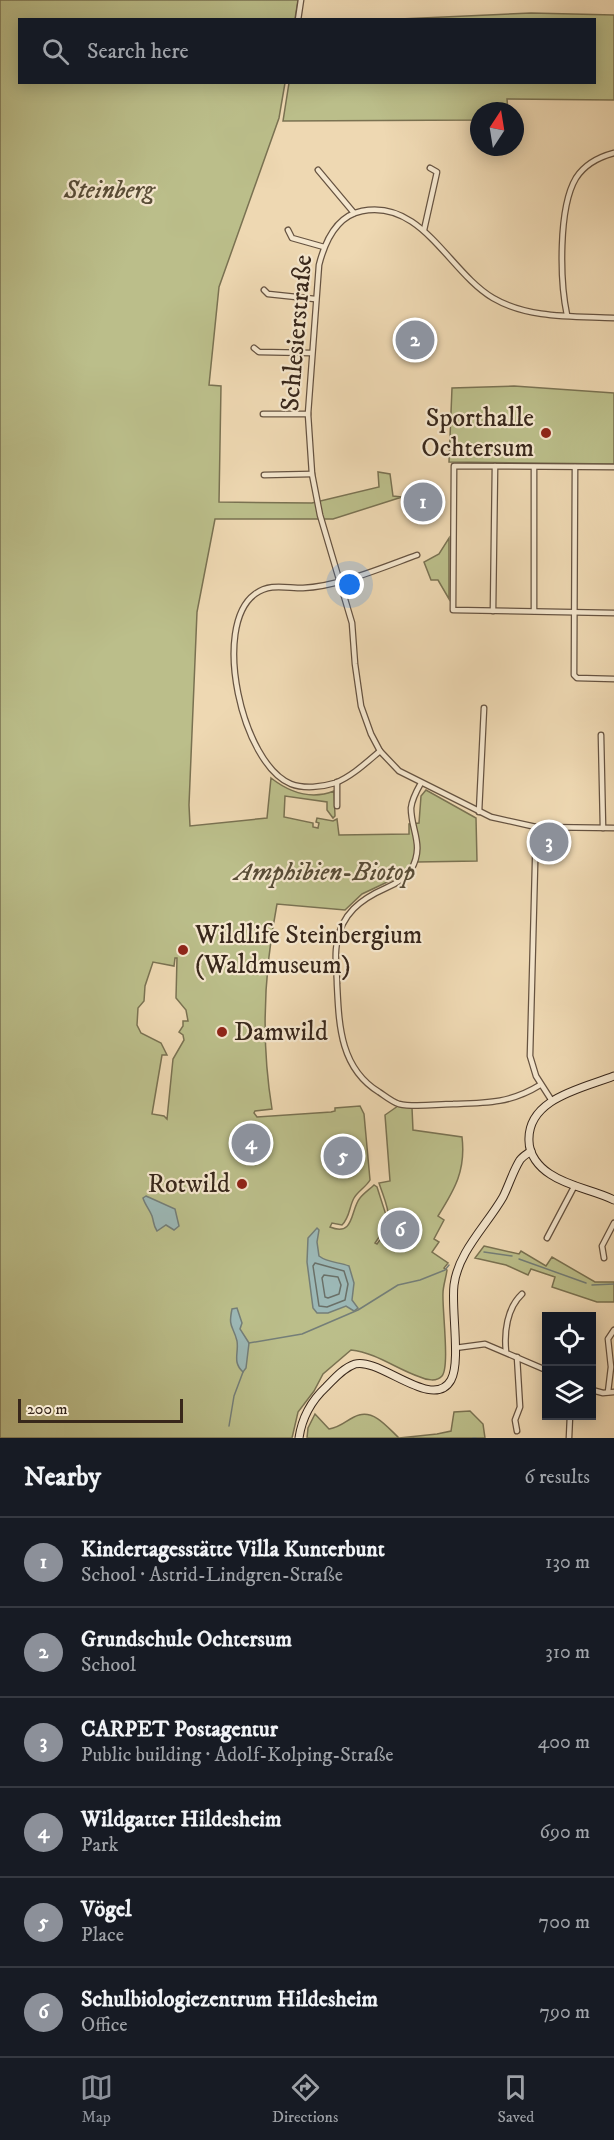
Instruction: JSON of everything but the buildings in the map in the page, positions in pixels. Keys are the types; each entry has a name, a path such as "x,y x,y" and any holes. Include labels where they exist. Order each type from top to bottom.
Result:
{"street":[{"path":"298,18 302,0"},
{"path":"567,315 562,246 571,188 582,170 598,158 614,153"},
{"path":"424,231 436,172 430,168"},
{"path":"318,170 354,213 376,209 400,214 424,231 474,284 494,298 529,312 614,318"},
{"name":"Schlesierstraße","path":"354,213 334,229 324,248 318,272 308,414 312,474 320,515 352,623 355,663 362,706 380,752"},
{"path":"288,230 292,238 324,248"},
{"path":"264,290 268,294 315,299"},
{"path":"254,348 259,352 312,353"},
{"path":"263,414 308,414"},
{"path":"614,467 454,466 453,610 614,613"},
{"path":"493,611 495,466"},
{"path":"534,467 534,611"},
{"path":"575,467 574,675 577,678 614,679"},
{"path":"264,475 312,474"},
{"path":"417,555 340,581 303,588 269,586 255,594 243,605 237,621 235,672 239,701 250,736 260,755 274,773 291,784 309,787 337,782 380,752 399,771 479,812 510,823 536,827 614,828"},
{"path":"479,812 484,708"},
{"path":"601,735 603,828"},
{"path":"337,782 337,806"},
{"path":"421,783 411,806 418,842 416,859 410,872 399,882 368,896 353,908 345,919 337,942 340,1024 345,1053 355,1071 370,1087 398,1104 468,1104 511,1100 540,1085"},
{"path":"536,827 530,1056 540,1085 552,1101"},
{"path":"614,1076 552,1101 542,1108 531,1125 529,1138 531,1151 544,1170 614,1200"},
{"path":"299,1438 304,1416 310,1405 322,1390 353,1365 376,1366 414,1385 437,1390 445,1386 452,1378 455,1363 453,1291 459,1267 503,1196 520,1160 531,1151"},
{"path":"547,1238 575,1185"},
{"path":"604,1258 602,1246 614,1223"},
{"path":"506,1353 504,1333 514,1301 522,1294"},
{"path":"596,1390 611,1392 608,1339 614,1330"},
{"path":"454,1348 480,1344 542,1368"},
{"path":"517,1358 520,1407 515,1420 517,1431"},
{"path":"569,1438 570,1420"}],"green space":[{"name":"Steinberg","path":"0,0 298,0 295,18 18,18 18,84 285,84 279,118 219,287 209,385 221,386 219,502 312,503 379,487 378,472 390,474 393,496 402,497 333,519 215,519 197,612 190,826 267,818 271,778 293,791 309,795 334,791 335,816 333,818 327,810 327,802 285,796 284,817 313,823 313,827 318,828 317,818 333,821 337,819 339,835 409,834 409,824 419,823 421,796 426,790 476,818 477,861 417,862 400,876 362,894 345,910 277,904 269,955 265,1006 266,1058 272,1109 254,1113 257,1117 331,1112 335,1111 335,1108 360,1106 364,1114 370,1180 354,1198 347,1219 342,1225 332,1223 330,1227 338,1229 348,1225 360,1198 374,1185 377,1187 386,1215 384,1230 375,1243 377,1244 383,1236 387,1228 388,1215 379,1183 390,1181 385,1115 398,1106 412,1108 413,1130 462,1137 463,1149 458,1179 438,1216 444,1220 434,1239 439,1242 432,1252 448,1263 444,1268 447,1270 443,1288 446,1350 442,1376 437,1379 425,1379 369,1354 351,1350 323,1374 314,1391 298,1412 292,1438 0,1438","holes":["175,958 177,958 176,998 186,1010 188,1021 183,1021 179,1032 183,1035 184,1040 173,1059 167,1119 164,1116 152,1114 162,1055 167,1055 161,1043 141,1033 137,1025 138,1008 144,1001 145,986 153,962 174,966"]},
{"path":"531,13 614,15 614,100 507,99 507,102 470,102 470,120 283,121 289,84 596,84 596,18 422,18"},
{"path":"514,386 614,393 614,464 449,462 452,388"},
{"path":"449,538 449,599 438,580 431,580 424,562 439,554"},
{"path":"484,1246 519,1254 521,1251 546,1266 552,1257 595,1282 614,1282 614,1302 597,1302 552,1287 555,1277 531,1269 528,1275 506,1265 475,1258"},
{"path":"470,1411 483,1424 485,1438 399,1438 451,1431 454,1412"},
{"path":"315,1414 329,1429 365,1414 381,1421 399,1438 307,1438 308,1428"}],"water":[{"path":"146,1196 175,1209 179,1226 174,1230 166,1225 157,1231 143,1198"},
{"path":"317,1228 319,1230 317,1242 319,1256 349,1266 354,1283 352,1300 358,1308 354,1311 346,1306 328,1313 317,1313 313,1308 307,1262 308,1238"},
{"path":"237,1308 242,1323 240,1329 249,1343 246,1368 243,1372 238,1365 237,1341 231,1323 232,1309"}],"waterway":[{"path":"484,1252 512,1256"},
{"path":"519,1259 586,1283"},
{"path":"249,1343 302,1334 358,1310 398,1285 420,1280 445,1270 449,1265"},
{"path":"592,1285 614,1284"},
{"path":"229,1426 234,1396 243,1372"}],"place":[{"name":"Grundschule Ochtersum","path":"415,340"},
{"name":"Sporthalle Ochtersum","path":"546,433"},
{"name":"Kindertagesstätte Villa Kunterbunt","path":"423,502"},
{"name":"CARPET Postagentur","path":"549,842"},
{"name":"Wildlife Steinbergium (Waldmuseum)","path":"183,950"},
{"name":"Damwild","path":"222,1032"},
{"name":"Wildgatter Hildesheim","path":"251,1143"},
{"name":"Vögel","path":"343,1156"},
{"name":"Rotwild","path":"242,1184"},
{"name":"Schulbiologiezentrum Hildesheim","path":"400,1230"}],"park label":[{"name":"Amphibien-Biotop","path":"325,872"}]}
